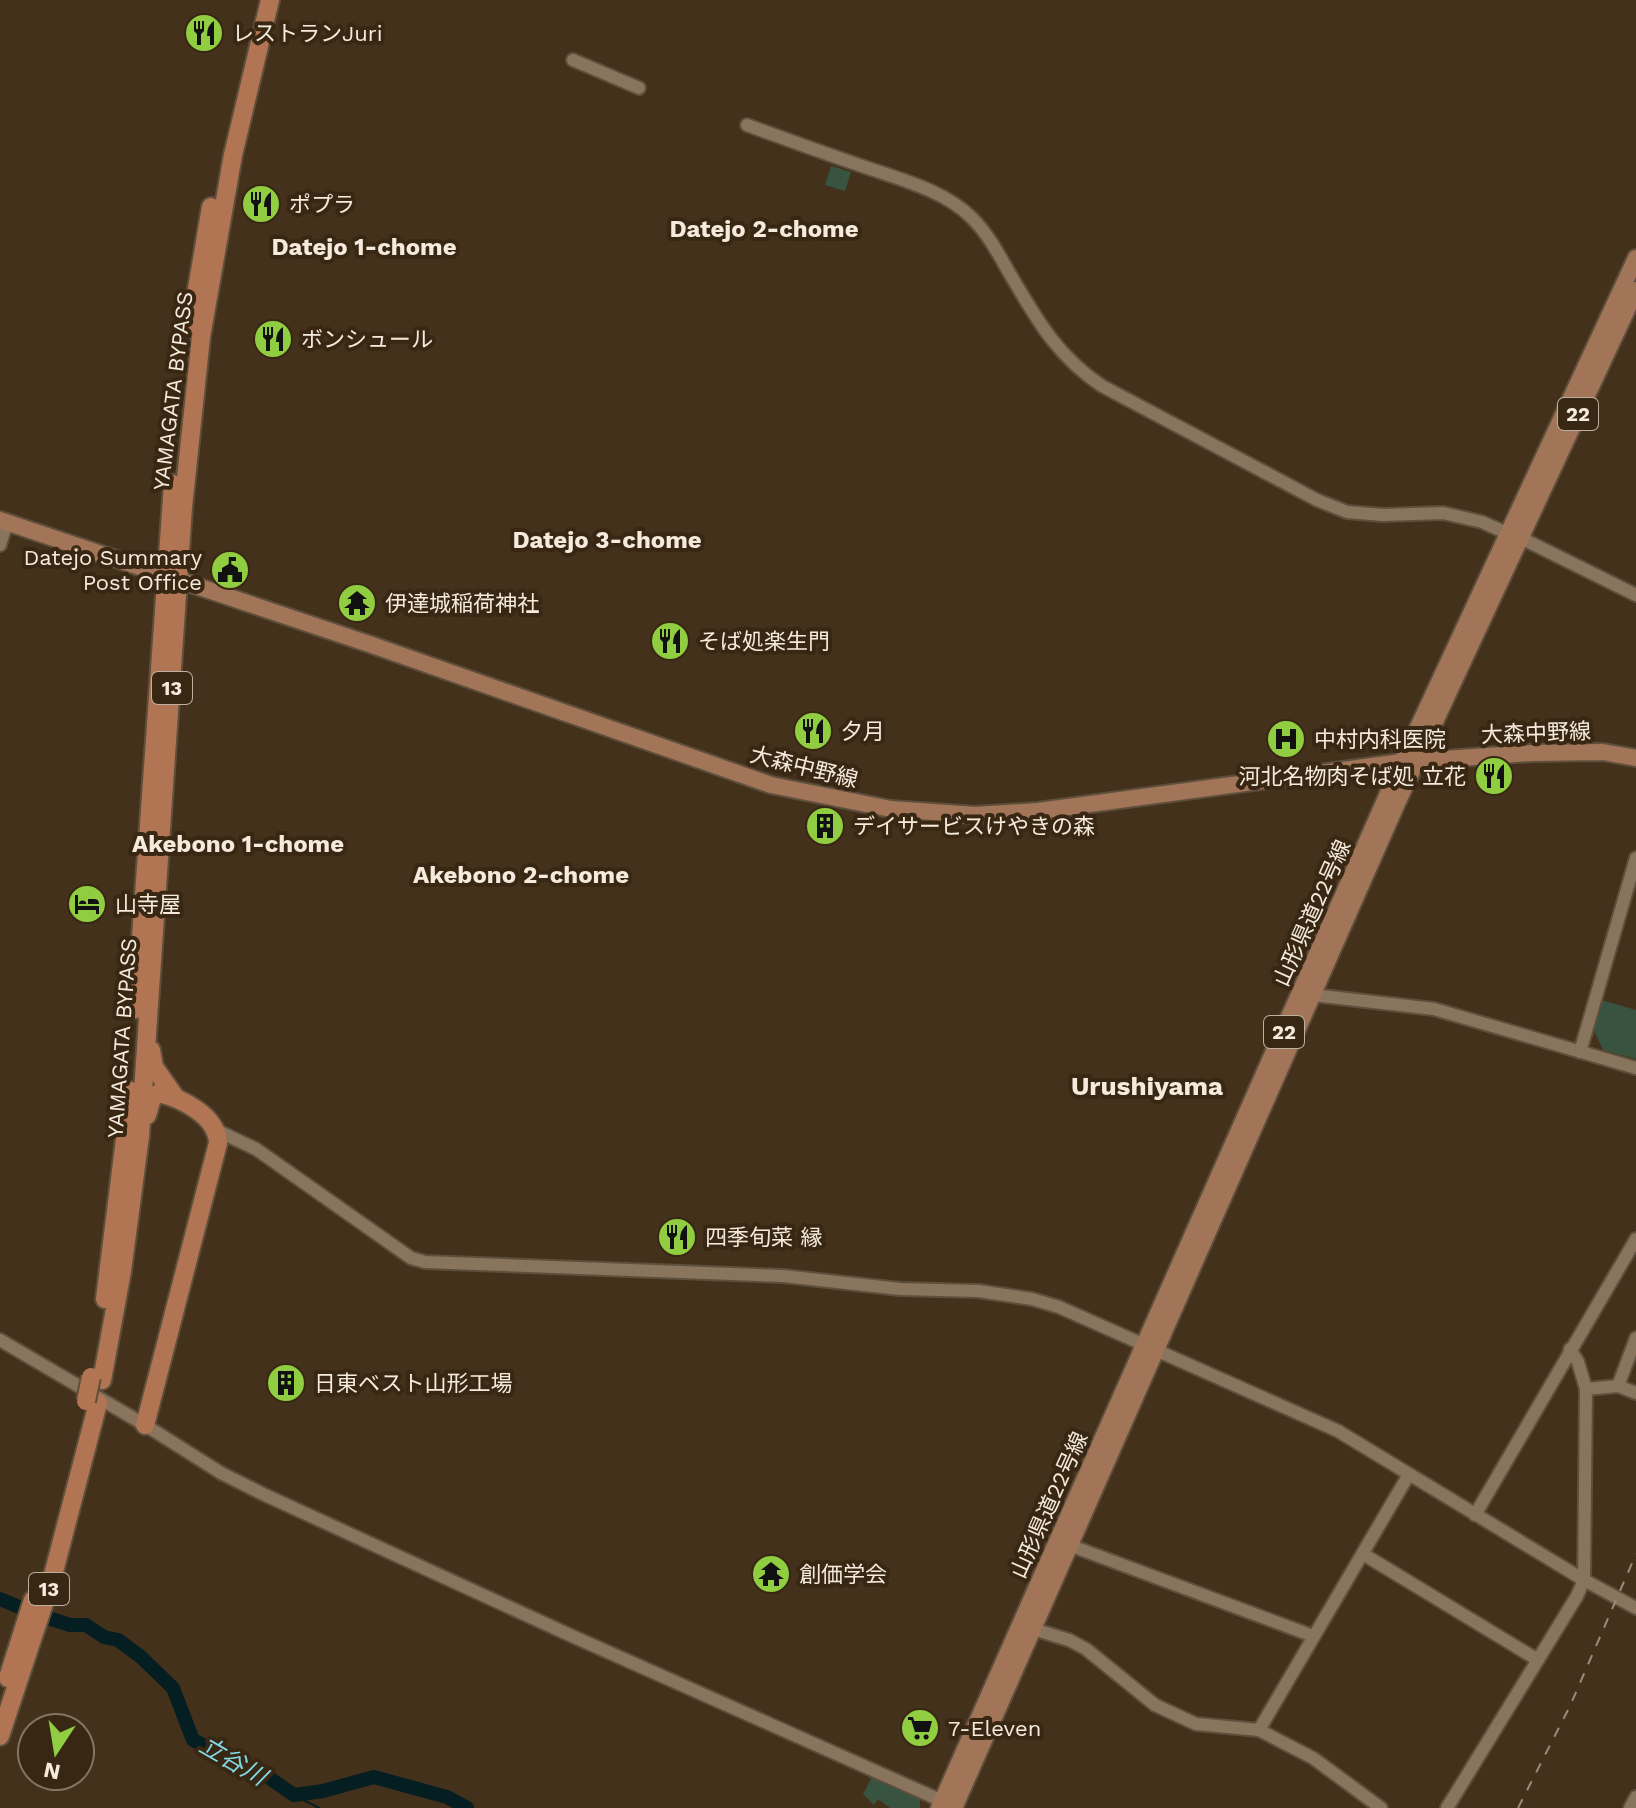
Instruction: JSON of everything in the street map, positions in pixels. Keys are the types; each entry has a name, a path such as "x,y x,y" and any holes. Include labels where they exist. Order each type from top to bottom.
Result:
{"highway":[{"name":"YAMAGATA BYPASS","path":"96,1378 122,1271 140,1136 172,578 190,331 222,148 258,0"},
{"name":"YAMAGATA BYPASS","path":"2,1730 36,1633 96,1378 132,1083 140,923 154,752 201,337 230,169 270,0"},
{"path":"154,927 156,960 152,1055 154,1067 175,1097"},
{"path":"133,1187 143,1156 147,1111 152,1098 159,1093 175,1097 193,1108 218,1131 215,1161 145,1425"},
{"name":"YAMAGATA BYPASS","path":"0,1700 81,1450"}],"main road":[{"name":"山形県道22号線","path":"1515,536 1636,258"},
{"name":"山形県道22号線","path":"950,1806 1409,762 1515,536 1636,290"},
{"name":"大森中野線","path":"4,521 771,785 891,809 975,815 1038,811 1409,762 1531,753 1603,752 1636,758"},
{"name":"山形県道22号線","path":"950,1806 1033,1629 1150,1346 1313,995 1409,762"}],"street":[{"path":"573,60 639,88"},
{"path":"747,125 920,187 957,206 987,236 1048,336 1070,363 1102,386 1317,500 1347,512 1383,515 1443,513 1482,522 1636,595"},
{"path":"0,545 4,521"},
{"path":"1580,1052 1636,858"},
{"path":"1313,995 1434,1009 1636,1068"},
{"path":"218,1131 256,1149 411,1258 425,1262 728,1272 900,1289 978,1291 1032,1299 1070,1311 1338,1431 1408,1476 1636,1608"},
{"path":"1475,1515 1636,1239"},
{"path":"1618,1386 1636,1338"},
{"path":"0,1340 221,1473 265,1495 950,1806"},
{"path":"1447,1808 1584,1580 1586,1389 1578,1362 1570,1349"},
{"path":"1586,1389 1618,1386 1636,1393"},
{"path":"1259,1730 1408,1476"},
{"path":"1069,1545 1313,1636"},
{"path":"1363,1554 1538,1660"},
{"path":"1033,1629 1069,1640 1086,1649 1155,1705 1196,1724 1259,1730 1313,1758 1381,1808"},
{"path":"1630,1808 1636,1797"}],"green space":[{"path":"831,166 851,172 845,191 825,185"},
{"path":"1601,1000 1636,1010 1636,1059 1603,1050 1592,1026"},
{"path":"859,1766 920,1791 920,1808 890,1808 878,1799 874,1805 863,1794 871,1779"}],"waterway":[{"name":"立谷川","path":"0,1599 70,1625 86,1625 104,1637 118,1640 173,1688 193,1740 265,1775 294,1795 323,1791 374,1777 447,1797 467,1808"},
{"path":"294,1795 319,1808"}],"railway":[{"path":"1518,1808 1570,1706 1636,1554"}],"place":[{"name":"レストランJuri","path":"204,33"},
{"name":"ポプラ","path":"261,204"},
{"name":"ボンシュール","path":"273,339"},
{"name":"Datejo Summary Post Office","path":"230,570"},
{"name":"伊達城稲荷神社","path":"357,603"},
{"name":"そば処楽生門","path":"670,641"},
{"name":"夕月","path":"813,731"},
{"name":"中村内科医院","path":"1286,739"},
{"name":"河北名物肉そば処 立花","path":"1494,776"},
{"name":"デイサービスけやきの森","path":"825,826"},
{"name":"山寺屋","path":"87,904"},
{"name":"四季旬菜 縁","path":"677,1237"},
{"name":"日東ベスト山形工場","path":"286,1383"},
{"name":"創価学会","path":"771,1574"},
{"name":"7-Eleven","path":"920,1728"}],"district":[{"name":"Datejo 2-chome","path":"764,229"},
{"name":"Datejo 1-chome","path":"364,247"},
{"name":"Datejo 3-chome","path":"607,540"},
{"name":"Akebono 1-chome","path":"238,844"},
{"name":"Akebono 2-chome","path":"521,875"},
{"name":"Urushiyama","path":"1147,1086"}]}
